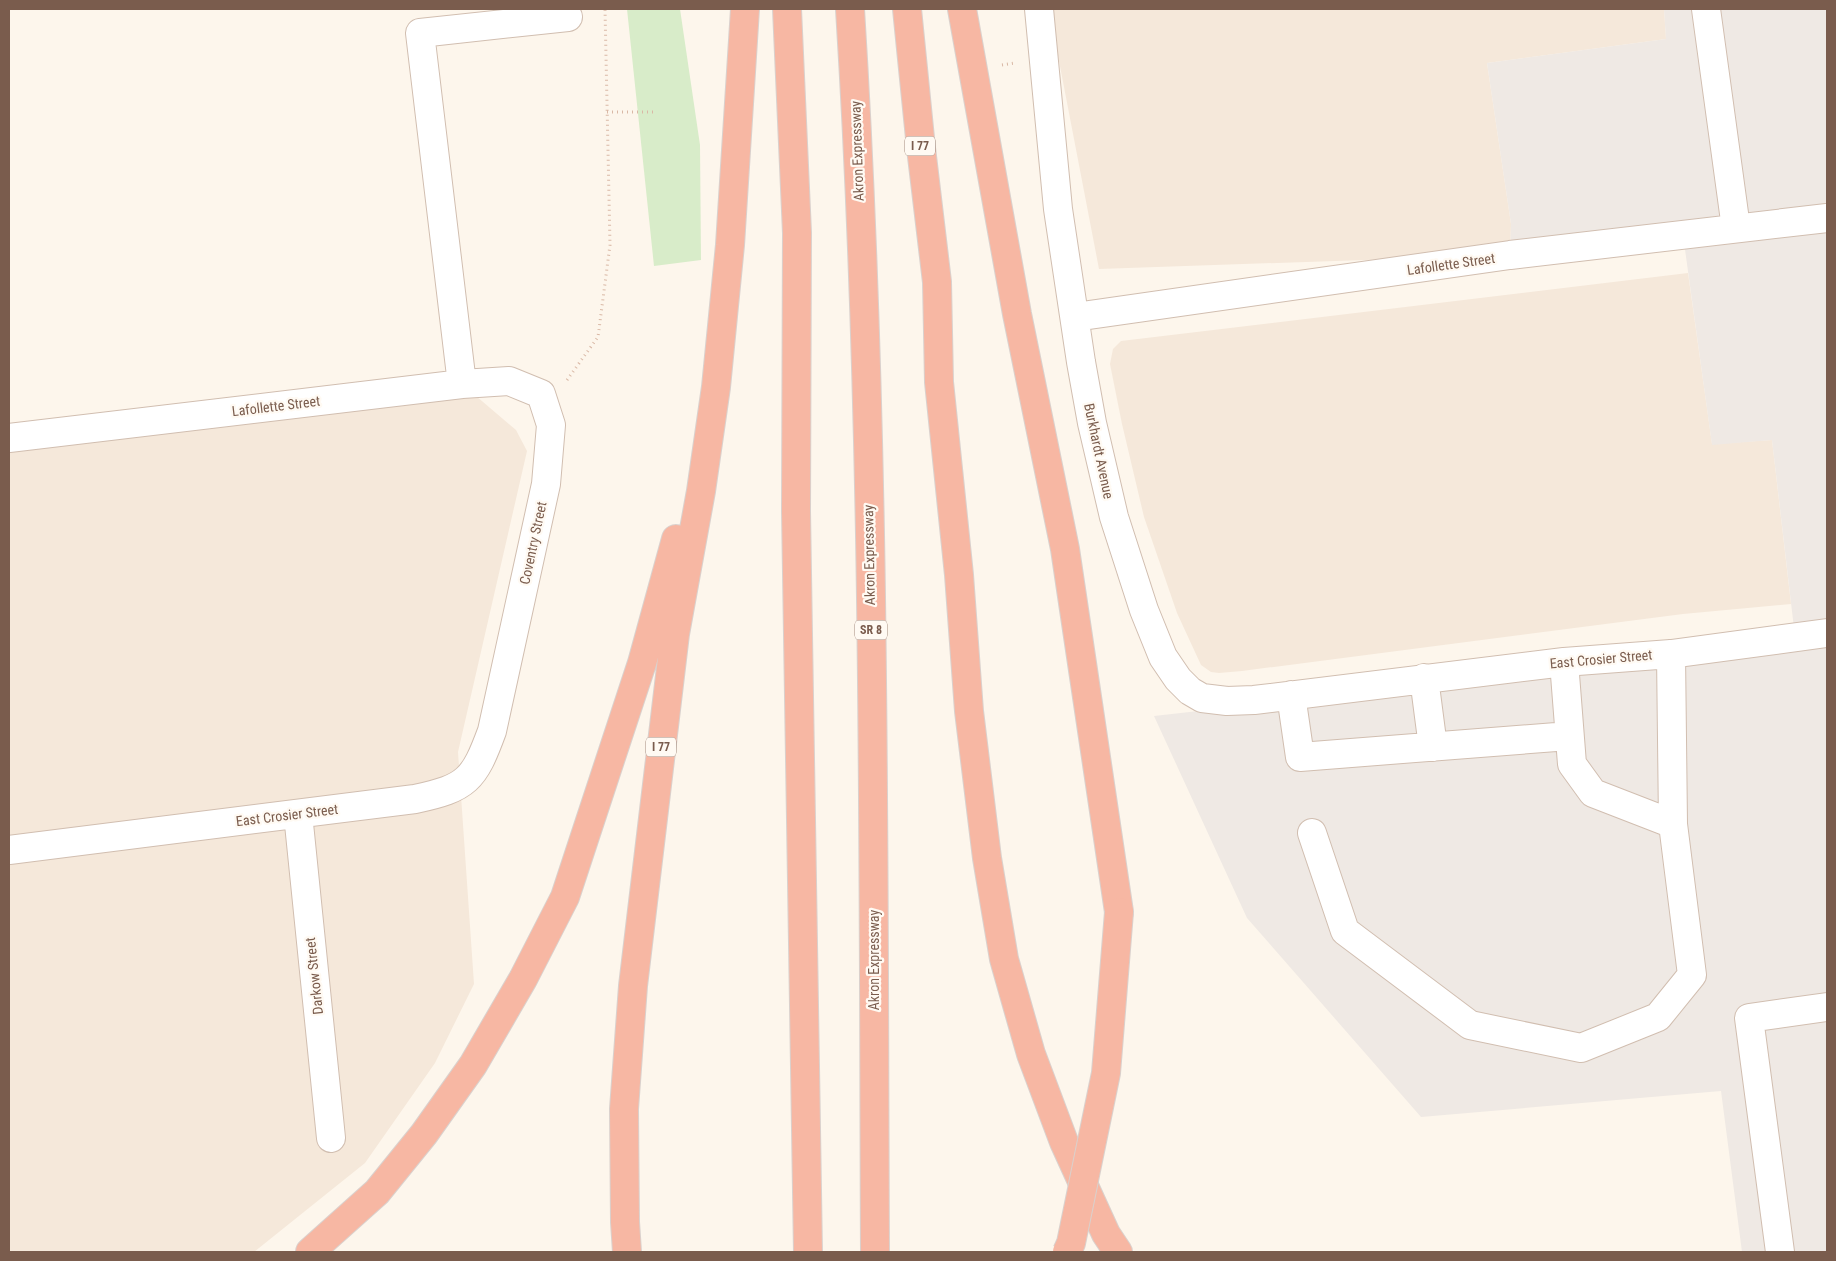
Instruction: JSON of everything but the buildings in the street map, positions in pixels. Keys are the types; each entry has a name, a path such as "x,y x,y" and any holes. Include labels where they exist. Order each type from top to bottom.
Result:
{"highway":[{"name":"I 77","path":"628,1252 625,1222 624,1109 633,986 675,634 701,492 716,387 730,245 744,9"},
{"path":"787,9 797,233 796,511 808,1252"},
{"name":"Akron Expressway","path":"850,9 866,386 872,693 875,1252"},
{"name":"I 77","path":"907,9 937,282 939,382 959,575 969,711 988,867 1004,959 1031,1054 1064,1142 1106,1234 1118,1252"},
{"path":"962,9 1017,314 1065,548 1119,912 1106,1073 1068,1252"},
{"path":"310,1252 376,1192 424,1134 473,1065 523,979 565,897 642,663 686,503 710,389 730,245"}],"street":[{"name":"Burkhardt Avenue","path":"1038,9 1058,209 1092,423 1114,517 1144,610 1164,657 1178,679 1190,691 1202,698 1227,702 1374,684"},
{"path":"1706,9 1736,228"},
{"path":"462,384 420,32 568,17"},
{"name":"Lafollette Street","path":"1075,317 1510,255 1827,218"},
{"name":"Lafollette Street","path":"9,438 462,384 509,381 541,394"},
{"name":"Coventry Street","path":"501,691 546,484 551,425 541,394"},
{"name":"East Crosier Street","path":"1374,684 1564,662 1671,654 1827,633"},
{"path":"1312,833 1345,931 1470,1026 1581,1048 1658,1017 1692,975 1673,824 1671,654"},
{"path":"1564,662 1572,764 1593,793 1673,824"},
{"path":"1424,678 1432,747"},
{"name":"East Crosier Street","path":"9,850 298,814 439,794 461,785 474,772 492,732 501,691"},
{"path":"1291,694 1300,757 1569,736"},
{"name":"Darkow Street","path":"298,814 331,1138"},
{"path":"1780,1252 1749,1018 1827,1008"}],"path":[{"path":"541,394 564,384 598,337 610,245 605,9"},
{"path":"607,112 654,112"}],"shaded area":[{"path":"1049,9 1664,9 1666,39 1487,63 1511,224 1510,255 1099,269"},
{"path":"1664,9 1827,9 1827,633 1795,637 1772,440 1712,445 1683,235 1510,255 1511,224 1487,63 1666,39"},
{"path":"1688,273 1712,444 1772,440 1791,604 1683,614 1242,671 1211,672 1201,665 1177,613 1144,517 1110,364 1113,349 1121,341"},
{"path":"462,384 516,430 527,451 458,752 474,984 435,1063 365,1163 254,1252 9,1252 9,438"},
{"path":"1827,641 1827,1252 1742,1252 1721,1091 1421,1117 1247,918 1154,716"}],"green space":[{"path":"627,9 680,9 700,145 701,260 654,266"}]}
